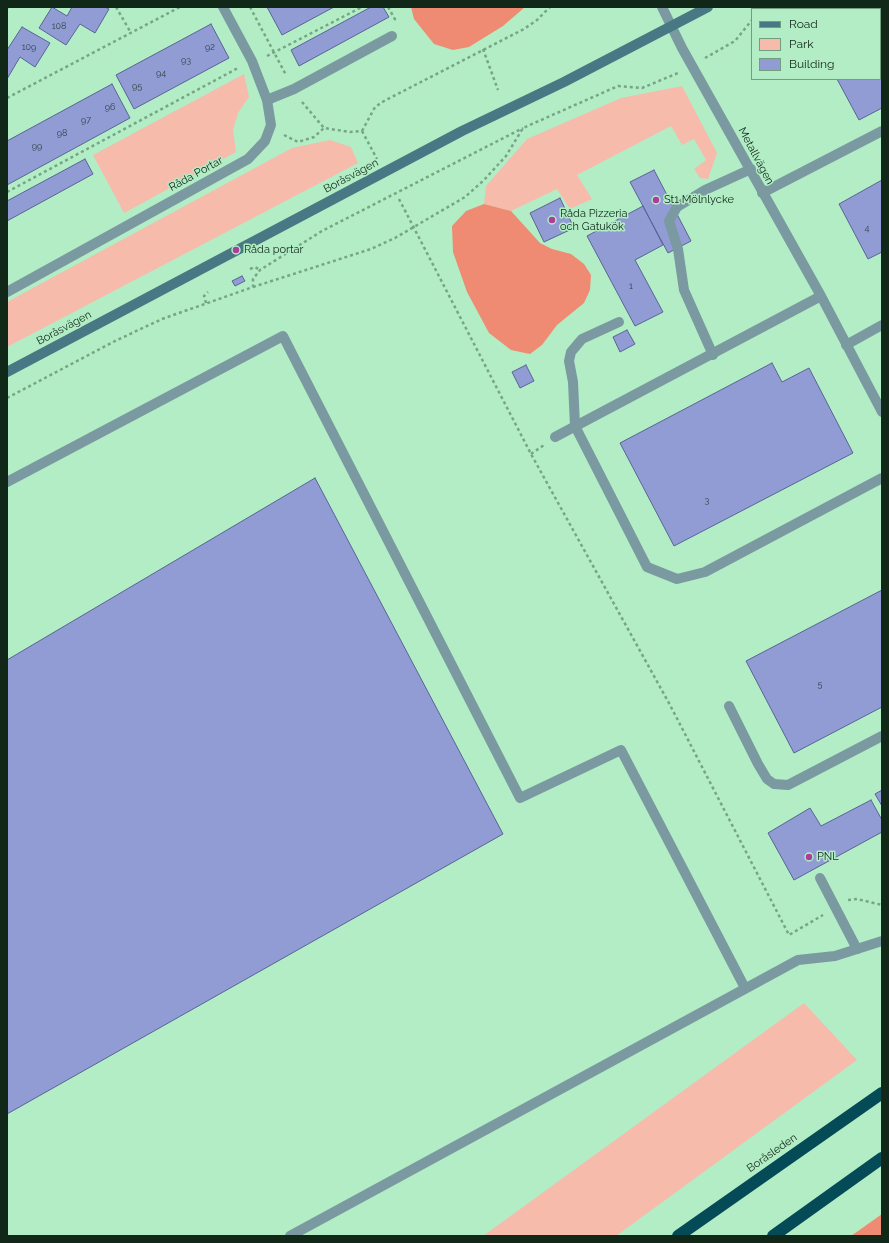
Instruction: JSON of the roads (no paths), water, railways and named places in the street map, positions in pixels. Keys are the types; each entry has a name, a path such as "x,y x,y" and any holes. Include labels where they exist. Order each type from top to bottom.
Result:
{"highway":[{"name":"Boråsleden","path":"678,1236 882,1093"},
{"path":"773,1236 882,1158"}],"street":[{"path":"223,7 252,61 267,100 294,89 392,36"},
{"path":"662,7 672,26"},
{"name":"Boråsvägen","path":"7,372 441,142 564,82 708,7"},
{"name":"Metallvägen","path":"672,26 692,65 751,170 762,193 821,296 882,412"},
{"name":"Råda Portar","path":"7,292 248,159 265,141 271,125 267,100"},
{"path":"762,193 882,131"},
{"path":"713,355 684,290 678,249 669,221 677,207 705,190 751,170"},
{"path":"555,437 713,355 821,296"},
{"path":"620,322 582,339 571,352 569,361 573,382 574,426 647,567 677,578 705,572 882,478"},
{"path":"846,345 882,325"},
{"path":"7,482 283,336 520,798 621,750 745,988"},
{"path":"729,706 758,764 767,779 774,784 788,785 882,736"},
{"path":"820,878 857,949"},
{"path":"290,1236 798,960 835,956 882,941"}],"place":[{"name":"St1 Mölnlycke","path":"656,200"},
{"name":"Råda Pizzeria och Gatukök","path":"552,220"},
{"name":"Råda portar","path":"236,250"},
{"name":"PNL","path":"809,857"}]}
